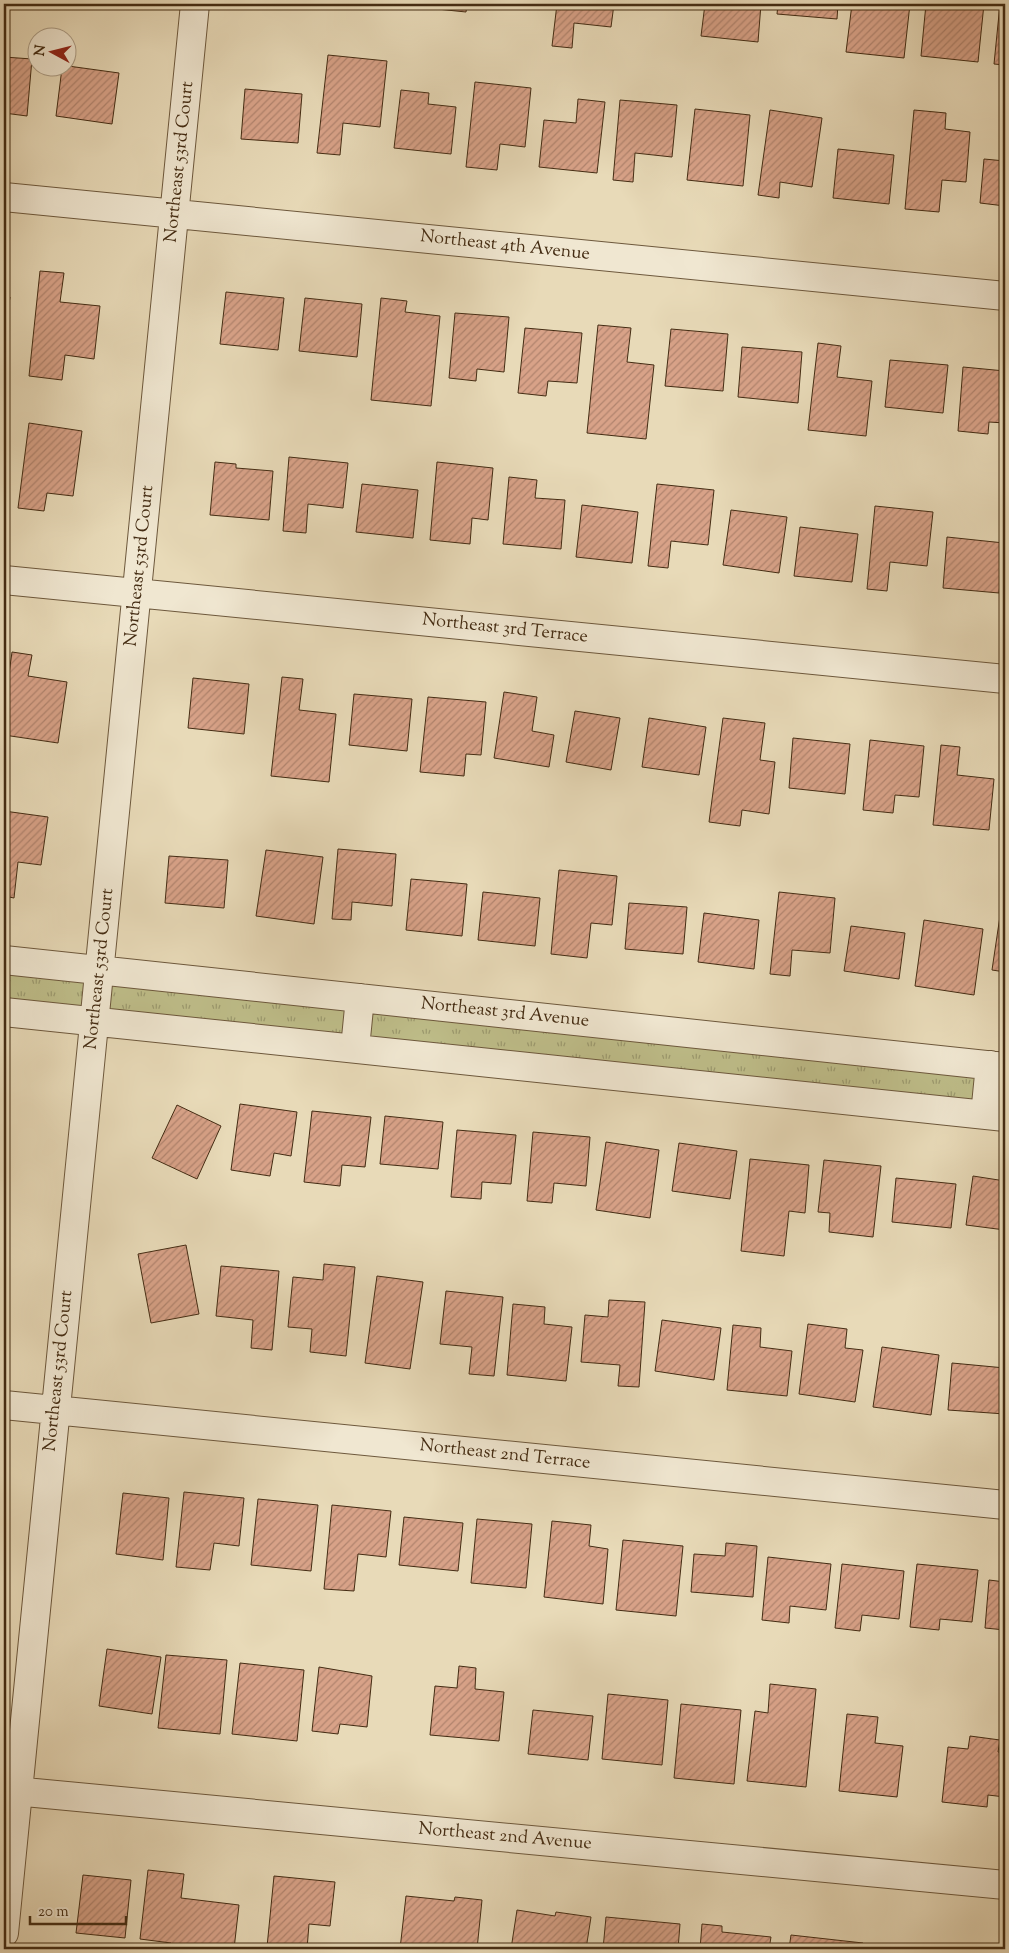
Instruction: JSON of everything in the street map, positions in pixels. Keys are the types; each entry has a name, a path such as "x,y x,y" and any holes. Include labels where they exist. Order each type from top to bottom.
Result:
{"street":[{"name":"Northeast 53rd Court","path":"4,1933 11,1790 55,1410 195,4"},
{"name":"Northeast 4th Avenue","path":"4,197 1005,296"},
{"name":"Northeast 3rd Terrace","path":"4,580 1005,679"},
{"name":"Northeast 3rd Avenue","path":"4,960 998,1066"},
{"path":"355,1048 360,998"},
{"path":"4,1012 995,1116 998,1066"},
{"name":"Northeast 2nd Terrace","path":"4,1405 1005,1505"},
{"name":"Northeast 2nd Avenue","path":"11,1790 1005,1885"}],"green space":[{"path":"4,973 1005,1076 1005,1105 4,1001"}],"building":[{"path":"409,4 467,4 466,12 408,6"},
{"path":"557,4 614,4 611,27 574,23 572,48 552,46"},
{"path":"649,4 688,4 688,8"},
{"path":"705,4 761,4 758,42 701,36"},
{"path":"778,4 838,4 837,19 777,14"},
{"path":"852,4 910,4 904,58 846,52"},
{"path":"926,4 984,4 978,62 921,56"},
{"path":"1000,4 1005,4 1005,65 994,64"},
{"path":"328,55 387,61 380,127 343,123 340,155 317,153"},
{"path":"4,57 28,59 28,78 30,78 27,116 4,113"},
{"path":"78,67 119,73 112,124 56,116 61,78 78,78"},
{"path":"475,82 531,88 525,147 500,144 497,170 466,167"},
{"path":"245,89 302,94 298,143 241,139"},
{"path":"401,90 429,93 428,104 456,107 451,154 394,148"},
{"path":"578,99 605,102 597,173 539,167 544,120 576,123"},
{"path":"620,100 677,105 672,157 635,153 633,182 613,180"},
{"path":"695,109 750,115 743,186 687,180"},
{"path":"770,110 822,118 812,187 780,182 779,198 758,195"},
{"path":"914,110 946,113 945,129 970,132 966,182 942,180 939,212 905,209"},
{"path":"838,149 894,155 889,204 833,198"},
{"path":"984,159 1005,161 1005,206 980,203"},
{"path":"40,271 64,273 60,302 100,306 94,359 65,355 62,380 29,376"},
{"path":"226,292 284,298 278,350 220,344"},
{"path":"4,296 10,297 4,339"},
{"path":"305,298 362,304 357,357 299,351"},
{"path":"381,298 407,301 405,312 440,316 431,406 371,400"},
{"path":"455,313 509,317 504,372 477,369 476,381 449,378"},
{"path":"598,325 631,328 627,362 654,365 646,439 587,433"},
{"path":"525,328 582,333 577,383 548,381 546,396 518,393"},
{"path":"671,329 728,334 723,391 665,386"},
{"path":"818,343 841,346 837,377 872,381 866,436 808,430"},
{"path":"742,347 802,352 798,403 738,397"},
{"path":"890,360 948,365 943,413 885,407"},
{"path":"963,367 1005,371 1005,423 989,422 988,434 958,431"},
{"path":"29,423 82,431 73,496 47,493 44,511 18,508"},
{"path":"289,457 348,463 343,508 308,504 306,533 283,531"},
{"path":"215,462 236,464 236,468 273,471 269,520 210,515"},
{"path":"437,462 493,468 488,520 472,518 470,544 430,540"},
{"path":"509,477 537,480 535,498 565,500 561,549 503,544"},
{"path":"362,484 418,490 413,538 356,532"},
{"path":"657,484 714,490 708,545 671,541 668,568 648,566"},
{"path":"582,505 638,512 632,563 576,557"},
{"path":"875,506 933,512 927,566 890,562 887,591 867,589"},
{"path":"731,510 787,517 779,573 723,565"},
{"path":"800,527 858,534 852,582 794,576"},
{"path":"947,537 1004,543 999,593 943,588"},
{"path":"12,652 32,655 28,676 67,682 58,743 4,735 4,710"},
{"path":"282,677 303,679 299,710 336,714 329,782 271,776"},
{"path":"193,678 249,684 244,734 188,728"},
{"path":"504,692 537,697 532,731 554,735 549,767 494,758"},
{"path":"354,694 412,699 407,751 349,745"},
{"path":"428,697 486,702 481,755 466,754 464,776 420,772"},
{"path":"575,711 620,718 611,770 566,762"},
{"path":"649,718 706,727 699,775 642,767"},
{"path":"723,718 765,723 760,760 775,762 769,814 742,810 740,826 709,822"},
{"path":"793,738 850,744 845,794 789,788"},
{"path":"870,740 924,746 919,797 895,795 893,813 863,810"},
{"path":"941,745 960,747 957,775 994,779 989,830 933,825"},
{"path":"4,811 48,817 41,865 18,862 14,898 4,896"},
{"path":"338,849 396,854 392,906 352,902 351,920 332,919"},
{"path":"266,850 323,857 314,924 256,916"},
{"path":"169,856 228,860 224,908 165,903"},
{"path":"559,870 617,876 612,925 591,923 587,958 551,954"},
{"path":"411,879 467,884 462,936 406,930"},
{"path":"483,892 540,898 535,946 478,940"},
{"path":"779,892 835,898 830,953 792,950 790,976 770,974"},
{"path":"629,903 687,907 683,954 625,949"},
{"path":"704,913 759,920 754,969 698,962"},
{"path":"1000,916 1005,917 1005,972 992,970"},
{"path":"924,920 983,929 974,995 915,986"},
{"path":"851,926 905,933 899,979 844,971"},
{"path":"240,1104 297,1112 291,1156 274,1153 270,1176 231,1170"},
{"path":"177,1105 221,1126 197,1179 152,1158"},
{"path":"312,1111 371,1117 365,1167 342,1165 340,1186 304,1182"},
{"path":"385,1116 443,1122 438,1169 380,1164"},
{"path":"457,1130 516,1135 511,1184 482,1182 481,1199 451,1197"},
{"path":"533,1132 590,1137 586,1186 554,1183 552,1203 527,1201"},
{"path":"606,1142 659,1150 650,1218 596,1210"},
{"path":"679,1143 737,1151 730,1199 672,1191"},
{"path":"750,1159 809,1165 805,1213 789,1211 784,1256 741,1251"},
{"path":"824,1160 881,1166 873,1237 829,1232 830,1213 818,1212"},
{"path":"973,1176 1005,1181 1005,1230 966,1225"},
{"path":"896,1178 956,1184 951,1228 892,1222"},
{"path":"186,1245 199,1314 151,1323 138,1254"},
{"path":"324,1264 355,1267 346,1356 310,1352 312,1329 288,1327 293,1277 323,1280"},
{"path":"221,1266 279,1271 272,1350 251,1348 253,1320 216,1316"},
{"path":"377,1276 423,1282 410,1369 365,1363"},
{"path":"446,1291 503,1297 494,1376 469,1374 472,1347 440,1344"},
{"path":"609,1300 645,1302 639,1387 618,1386 620,1365 581,1362 585,1315 608,1317"},
{"path":"513,1304 545,1307 544,1324 572,1327 566,1381 507,1375"},
{"path":"662,1320 721,1328 714,1380 655,1371"},
{"path":"808,1324 847,1329 845,1348 863,1350 855,1402 799,1394"},
{"path":"733,1325 761,1328 760,1347 792,1351 787,1396 727,1390"},
{"path":"882,1347 939,1355 931,1415 873,1407"},
{"path":"952,1363 1005,1368 1005,1414 948,1410"},
{"path":"184,1492 244,1498 239,1546 214,1543 210,1570 176,1567"},
{"path":"123,1493 169,1498 163,1560 116,1554"},
{"path":"258,1499 318,1505 311,1571 251,1565"},
{"path":"332,1505 391,1511 386,1557 358,1554 354,1591 324,1589"},
{"path":"404,1517 463,1523 458,1571 399,1565"},
{"path":"477,1519 532,1524 526,1588 471,1583"},
{"path":"552,1521 591,1525 589,1546 608,1549 603,1604 544,1597"},
{"path":"623,1540 683,1546 676,1616 616,1610"},
{"path":"726,1543 757,1546 753,1597 691,1592 694,1554 725,1556"},
{"path":"768,1557 831,1564 826,1610 790,1606 789,1623 762,1620"},
{"path":"842,1564 904,1571 899,1619 862,1615 860,1631 835,1628"},
{"path":"917,1564 978,1570 972,1622 940,1619 939,1630 910,1627"},
{"path":"989,1580 1005,1582 1005,1630 985,1628"},
{"path":"107,1649 161,1657 152,1714 99,1706"},
{"path":"166,1655 227,1660 220,1734 158,1728"},
{"path":"240,1663 304,1670 297,1741 232,1734"},
{"path":"459,1666 476,1668 475,1689 504,1692 499,1741 430,1735 435,1686 457,1688"},
{"path":"319,1667 372,1676 367,1727 340,1724 338,1734 312,1731"},
{"path":"770,1684 816,1689 806,1787 747,1781 755,1711 768,1713"},
{"path":"608,1694 668,1700 662,1765 602,1759"},
{"path":"681,1704 741,1710 734,1784 674,1778"},
{"path":"533,1710 593,1716 588,1760 528,1754"},
{"path":"847,1714 878,1717 875,1743 903,1746 897,1797 839,1791"},
{"path":"970,1736 1000,1740 998,1752 1005,1753 1005,1797 988,1795 987,1807 942,1802 948,1747 968,1749"},
{"path":"148,1870 184,1874 181,1898 239,1905 234,1949 201,1946 201,1949 170,1949 171,1943 140,1939"},
{"path":"83,1875 131,1880 125,1938 76,1933"},
{"path":"274,1876 335,1882 330,1926 309,1924 307,1949 267,1947"},
{"path":"406,1896 454,1901 455,1897 482,1900 477,1949 400,1949"},
{"path":"517,1910 555,1916 556,1912 591,1917 586,1949 511,1949"},
{"path":"606,1917 680,1924 678,1949 603,1949"},
{"path":"702,1924 722,1926 722,1932 771,1937 769,1949 700,1949"},
{"path":"791,1935 863,1943 862,1949 789,1949"}]}
